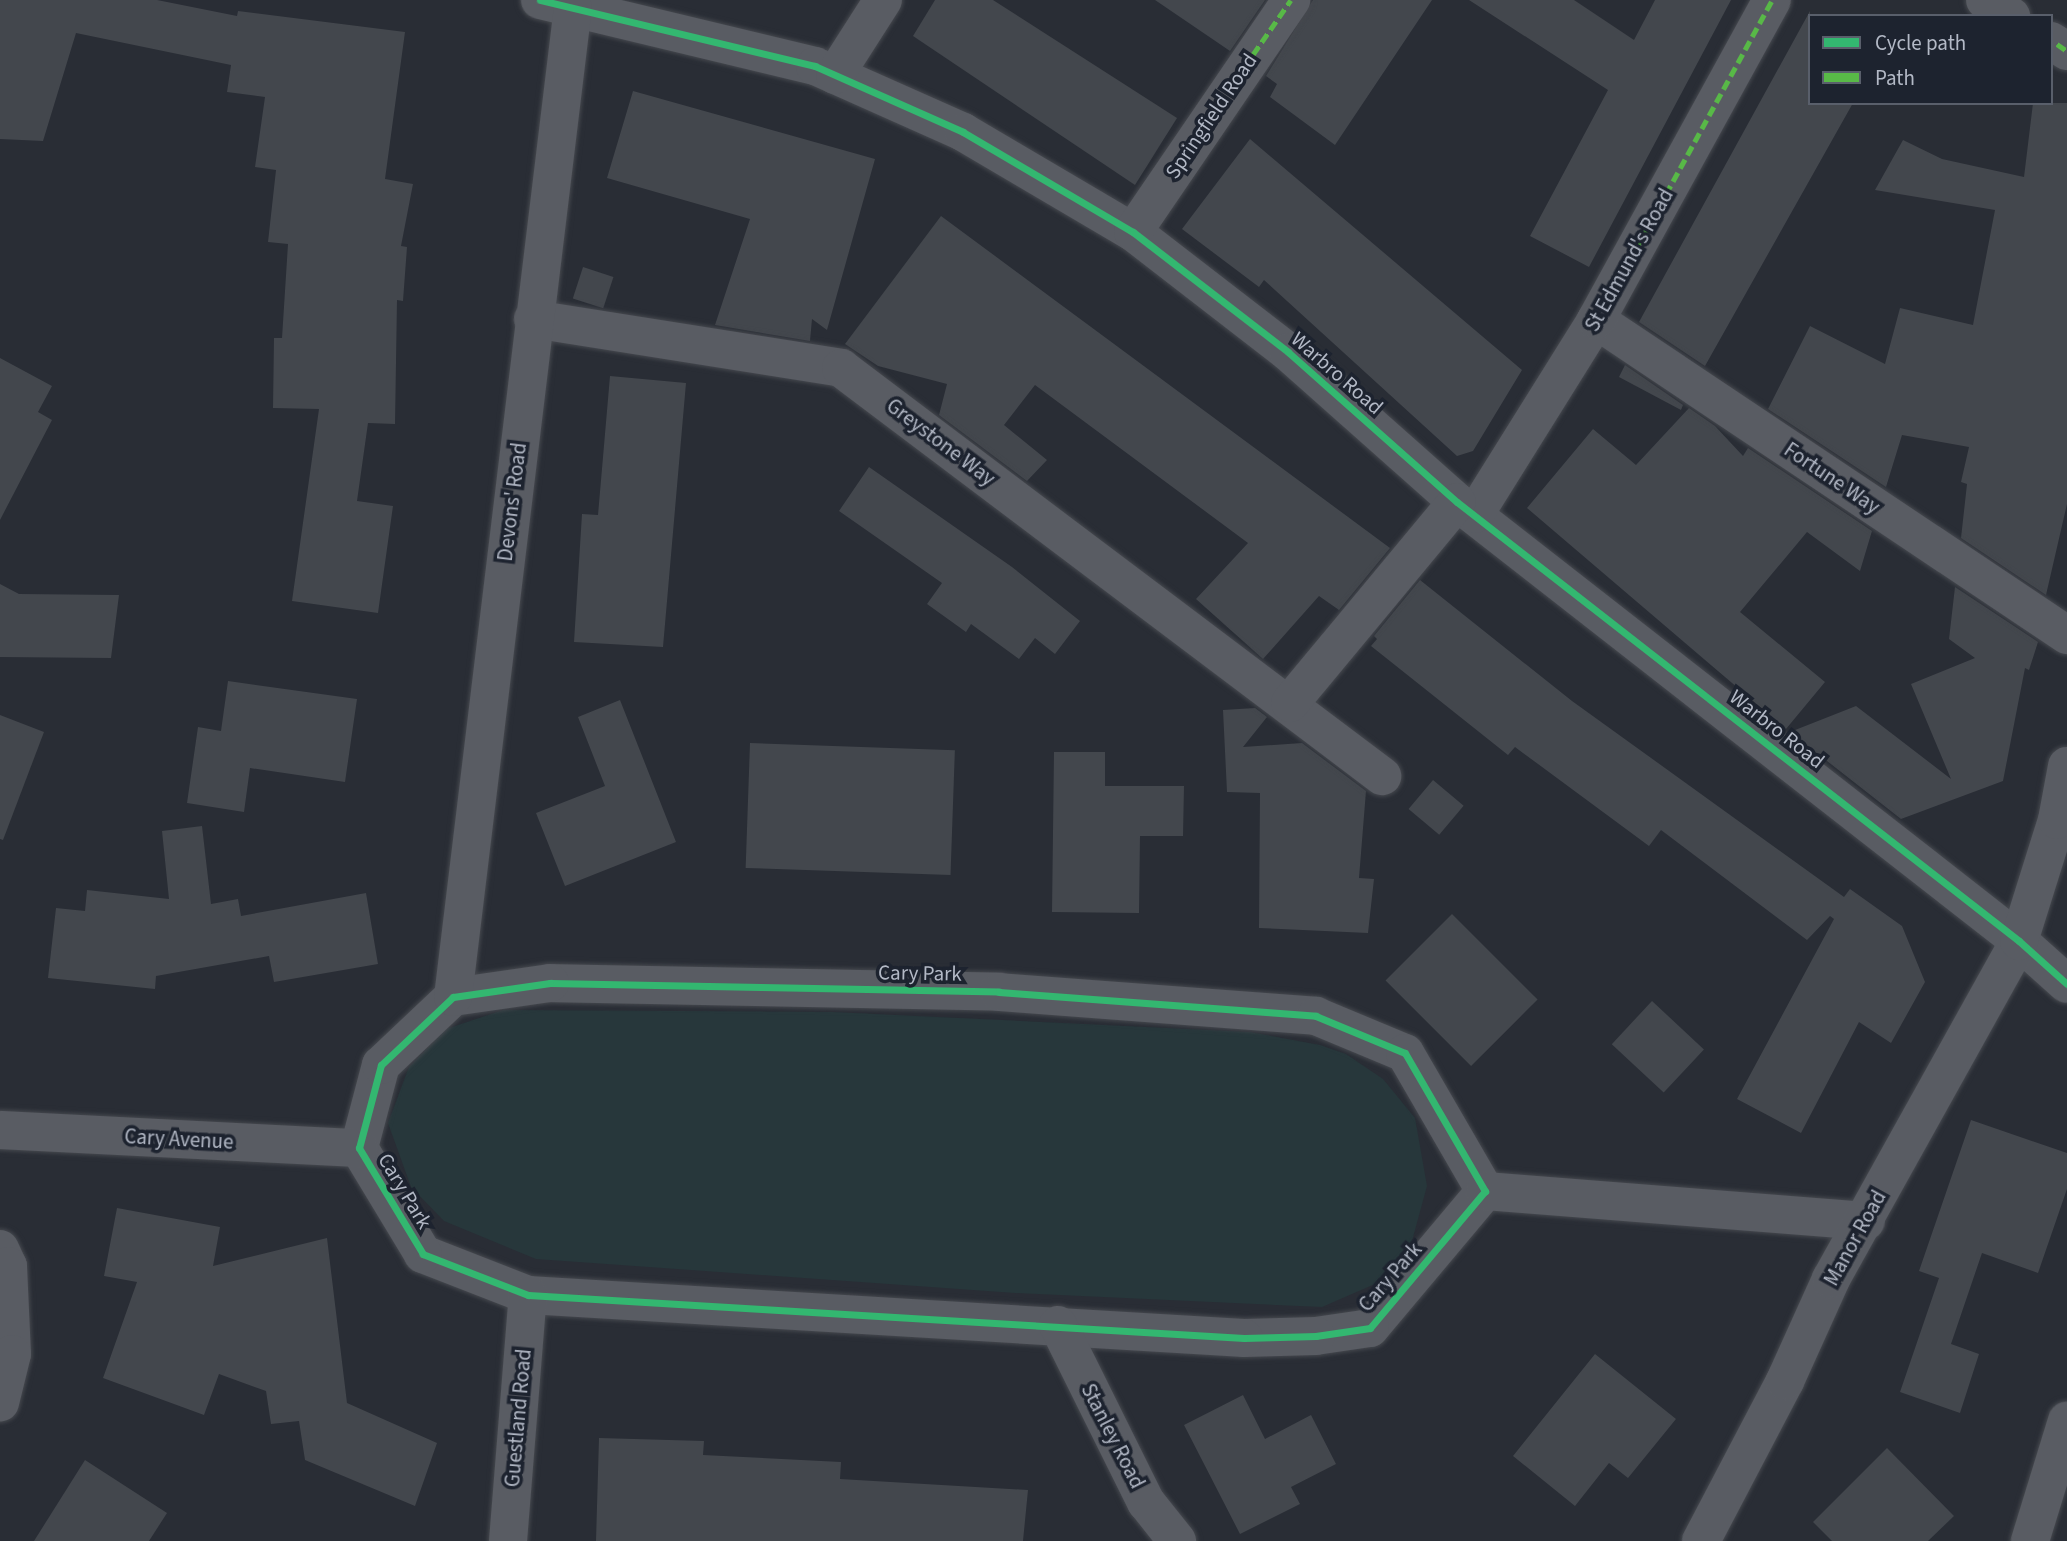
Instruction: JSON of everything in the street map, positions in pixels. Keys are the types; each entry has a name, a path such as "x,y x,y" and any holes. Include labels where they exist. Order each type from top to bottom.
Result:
{"street":[{"path":"835,75 883,0"},
{"name":"Springfield Road","path":"1133,232 1291,0"},
{"name":"St Edmund's Road","path":"1466,508 1597,320 1772,0"},
{"path":"1985,0 2008,14"},
{"name":"Warbro Road","path":"556,4 835,75 962,132 1133,232 1288,352 1466,508 2019,941 2067,984"},
{"name":"Devons' Road","path":"453,997 533,318 556,4"},
{"name":"Greystone Way","path":"533,318 841,368 1290,703 1382,776"},
{"name":"Fortune Way","path":"1597,320 2067,635"},
{"path":"1290,703 1466,508"},
{"name":"Manor Road","path":"1701,1541 1785,1381 1831,1279 1866,1221 2019,941 2057,820 2067,766"},
{"name":"Cary Park","path":"550,982 986,992 1316,1016 1405,1053 1485,1191 1370,1328 1316,1336 1244,1338 528,1295 423,1254 359,1148 381,1065 453,997 550,982"},
{"name":"Cary Avenue","path":"0,1130 359,1148"},
{"path":"1485,1191 1866,1221"},
{"path":"0,1248 8,1266 12,1354 0,1404"},
{"name":"Guestland Road","path":"508,1541 528,1295"},
{"name":"Stanley Road","path":"1058,1325 1146,1502 1177,1541"},
{"path":"2030,1541 2067,1422"}],"shaded area":[{"path":"503,1010 833,1012 1250,1032 1320,1045 1346,1054 1383,1079 1415,1118 1427,1186 1412,1241 1375,1284 1322,1307 1015,1293 536,1259 444,1221 411,1187 388,1123 409,1067 446,1029"}],"building":[{"path":"0,0 157,0 237,16 238,11 405,32 385,179 413,184 401,246 407,247 403,301 397,300 395,424 368,423 357,501 393,506 378,613 292,601 319,409 273,408 274,338 282,338 288,244 268,242 276,170 255,167 265,97 227,92 231,65 76,33 43,141 0,139"},
{"path":"935,0 993,0 1177,118 1135,185 913,36"},
{"path":"1155,0 1265,0 1230,51"},
{"path":"1313,0 1432,0 1335,145 1270,97 1277,84 1266,76"},
{"path":"1469,0 1574,0 1634,40 1655,0 1731,0 1589,267 1530,236 1608,90"},
{"path":"1808,15 1808,105 1852,105 1705,366 1639,322"},
{"path":"633,91 875,159 827,330 812,319 810,341 715,325 750,219 607,178"},
{"path":"2067,103 2067,504 2046,595 1961,538 1967,484 1961,482 1969,447 1902,435 1886,487 1768,409 1810,326 1885,364 1900,308 1973,325 1995,210 1875,190 1903,140 1942,159 2024,177 2033,105"},
{"path":"1250,139 1522,370 1473,451 1457,456 1264,280 1259,287 1182,229"},
{"path":"941,216 1390,548 1339,610 1319,596 1263,659 1196,599 1248,543 1035,385 1004,425 1047,460 1027,481 939,415 947,384 878,366 845,344"},
{"path":"583,267 613,277 603,308 573,298"},
{"path":"0,358 52,386 38,412 52,420 0,520"},
{"path":"1625,365 1683,405 1681,410 1619,377"},
{"path":"610,376 686,383 663,647 574,642 582,514 598,515"},
{"path":"1689,408 1715,426 1743,456 1748,448 1872,531 1860,571 1807,532 1740,612 1825,682 1786,729 1527,508 1593,429 1636,465"},
{"path":"869,467 1012,567 1080,621 1055,654 1035,638 1019,659 971,624 966,632 927,604 942,583 839,511"},
{"path":"1420,580 1572,701 1844,897 1850,889 1902,926 1925,982 1891,1043 1859,1022 1801,1133 1737,1099 1834,919 1830,916 1807,940 1661,830 1649,846 1515,747 1508,755 1371,646 1377,639 1374,636"},
{"path":"0,584 19,594 119,595 111,658 0,657"},
{"path":"1955,587 2038,642 2029,670 2025,668 2003,781 1901,819 1790,732 1856,706 1951,779 1911,684 1975,658 1949,639"},
{"path":"228,681 357,699 345,782 250,768 244,812 187,803 198,727 221,731"},
{"path":"620,700 676,842 565,886 536,813 605,786 578,717"},
{"path":"1255,708 1267,717 1243,747 1302,743 1366,791 1359,878 1374,879 1368,933 1259,928 1260,793 1227,792 1223,710"},
{"path":"0,715 44,732 3,840 0,839"},
{"path":"750,743 955,750 951,875 746,868"},
{"path":"1054,752 1105,752 1105,786 1184,786 1183,836 1140,836 1139,913 1052,912"},
{"path":"1433,780 1464,806 1439,835 1409,809"},
{"path":"202,826 211,904 238,899 241,916 366,893 378,964 274,982 269,956 156,976 155,989 48,978 56,908 85,911 87,890 169,899 162,831"},
{"path":"1452,914 1538,1000 1471,1066 1386,980"},
{"path":"1652,1001 1704,1049 1664,1093 1612,1044"},
{"path":"1971,1120 2067,1153 2067,1189 2038,1273 1982,1253 1951,1344 1979,1354 1960,1413 1900,1392 1939,1278 1919,1271"},
{"path":"117,1208 220,1227 213,1266 327,1238 347,1403 437,1443 415,1506 305,1460 299,1421 271,1424 266,1391 219,1374 204,1415 103,1378 137,1282 104,1276"},
{"path":"1595,1354 1676,1419 1628,1478 1609,1463 1575,1506 1513,1456"},
{"path":"1243,1395 1265,1439 1311,1415 1336,1464 1291,1487 1300,1504 1240,1534 1184,1425"},
{"path":"599,1438 704,1441 703,1455 841,1462 840,1479 1028,1490 1023,1541 596,1541"},
{"path":"1887,1448 1954,1516 1928,1541 1832,1541 1813,1522"},
{"path":"85,1460 167,1513 149,1541 34,1541"}],"marked path":[{"path":"1236,79 1291,0"},
{"path":"1637,247 1772,0"},
{"path":"2057,44 2067,51"}],"cycle path":[{"path":"540,0 815,66 963,132 1133,232 1288,352 1457,502 2019,941 2067,984"},
{"path":"550,983 999,992 1316,1016 1405,1053 1485,1191 1370,1328 1316,1336 1244,1338 528,1295 423,1254 359,1148 381,1065 453,997 550,983"}]}
